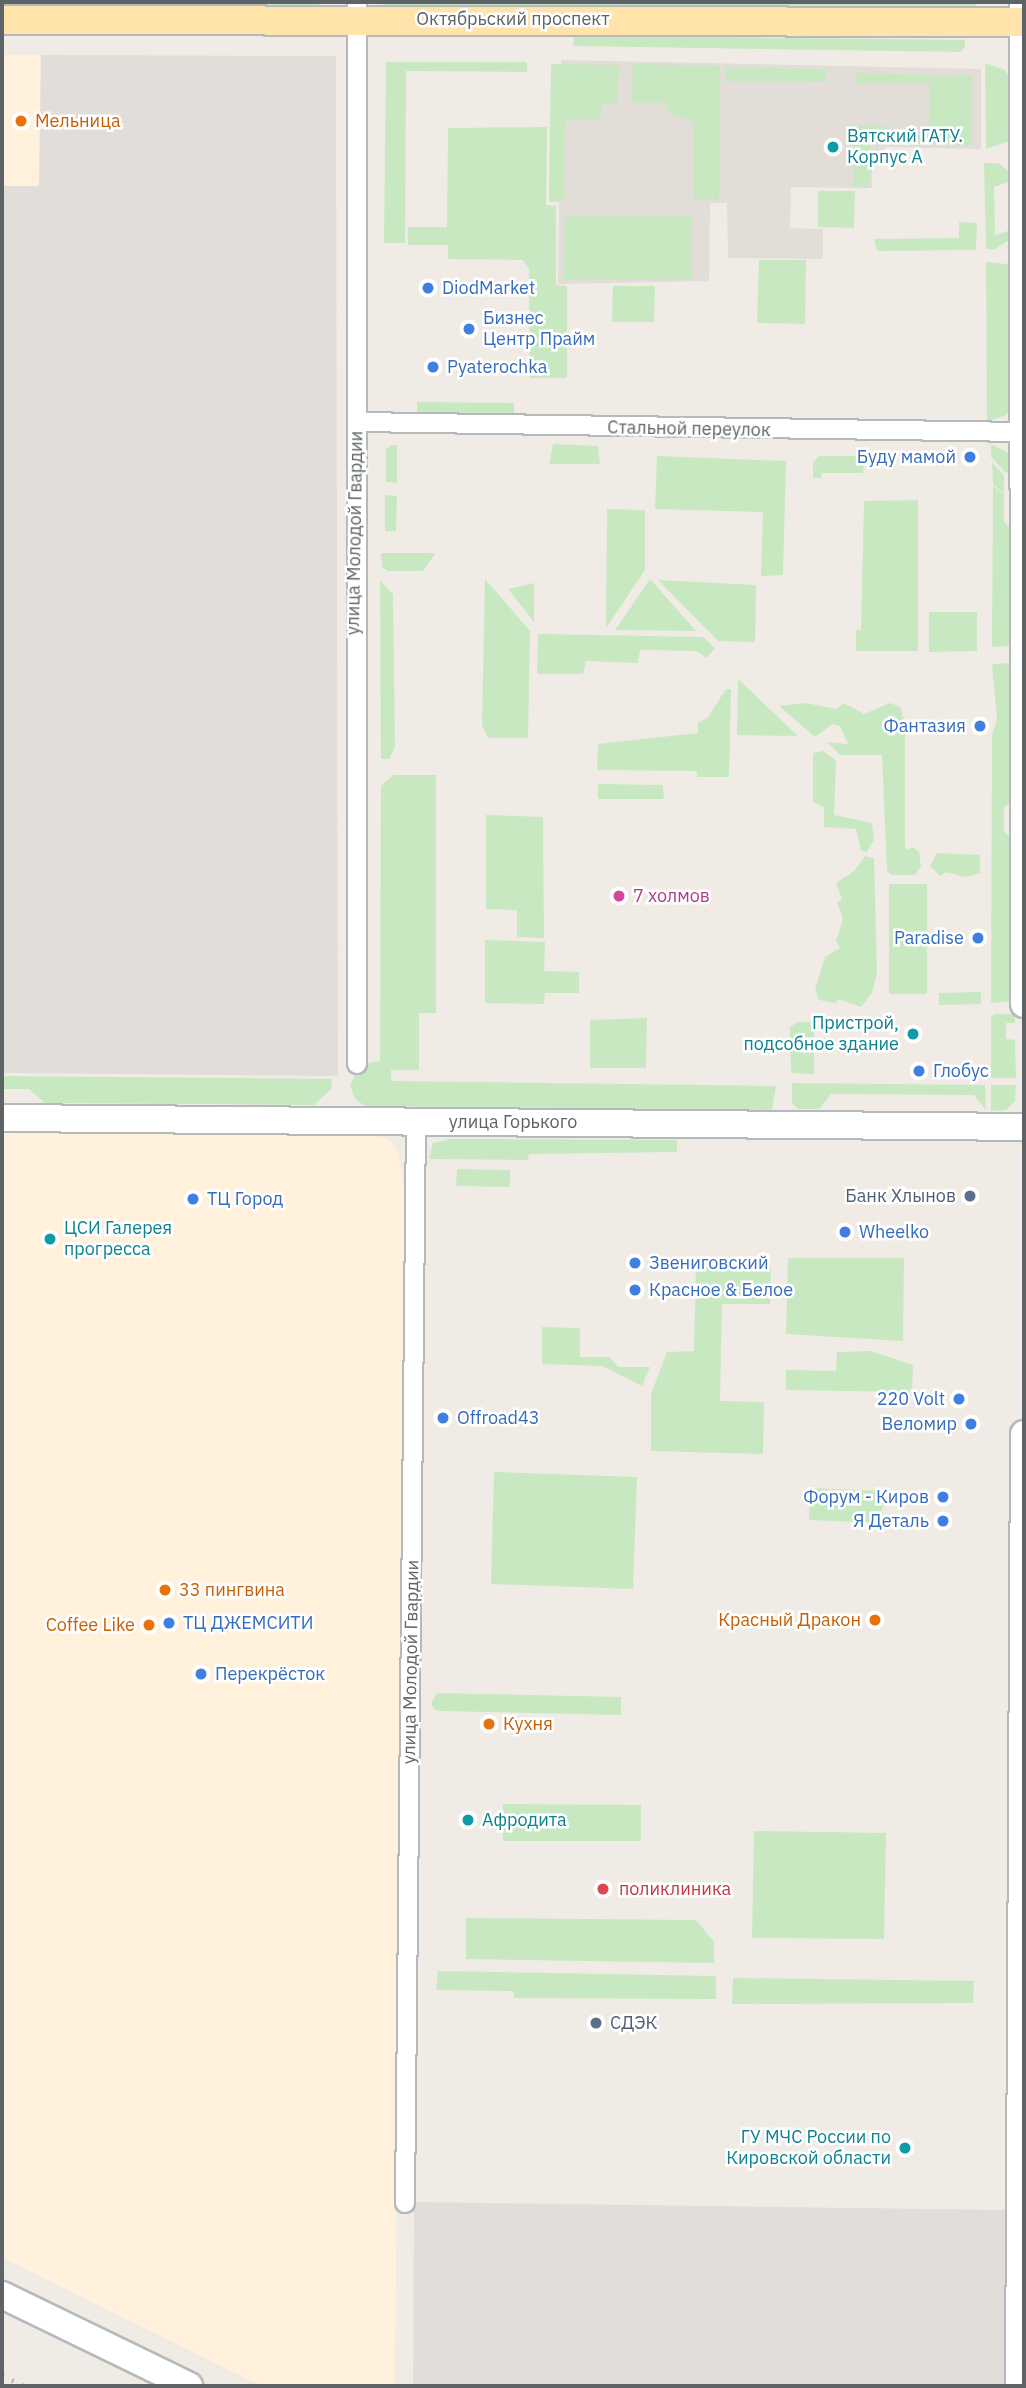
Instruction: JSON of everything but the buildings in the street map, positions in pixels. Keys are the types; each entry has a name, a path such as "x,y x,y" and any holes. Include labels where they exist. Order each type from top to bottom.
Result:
{"main road":[{"name":"Октябрьский проспект","path":"2,20 357,10 1023,15"}],"street":[{"name":"улица Молодой Гвардии","path":"357,10 357,1063"},
{"path":"1023,15 1021,432 1024,1004"},
{"name":"Стальной переулок","path":"356,422 1021,432"},
{"name":"улица Горького","path":"2,1118 1024,1127"},
{"name":"улица Молодой Гвардии","path":"405,2203 416,1121"},
{"path":"1019,2386 1024,1434"},
{"path":"2,2295 189,2386"}],"shaded area":[{"path":"2,55 41,55 39,186 2,186"},
{"path":"41,55 336,56 338,1076 2,1073 2,186 39,186"},
{"path":"561,60 981,69 981,149 886,147 872,161 872,188 791,187 790,228 823,229 823,259 728,258 727,203 710,203 709,281 558,284"},
{"path":"2,1133 372,1135 390,1140 399,1155 405,1195 395,2386 261,2386 2,2257"},
{"path":"414,2202 1006,2210 1007,2386 413,2386"}],"green space":[{"path":"2,2 320,2 319,7 2,8"},
{"path":"383,2 976,2 976,12 383,9"},
{"path":"574,35 965,40 965,47 961,52 573,46"},
{"path":"386,62 527,62 527,72 406,71 405,243 384,243"},
{"path":"985,63 1005,70 1010,78 1009,141 986,149"},
{"path":"551,64 619,65 617,103 601,103 601,119 565,120 564,202 549,202"},
{"path":"633,64 720,66 719,200 693,200 693,122 669,113 666,102 632,103"},
{"path":"725,67 826,69 826,82 725,81"},
{"path":"856,73 972,76 972,145 871,143 869,188 853,187 853,125 887,126 888,135 929,135 930,84 856,84"},
{"path":"547,127 546,205 556,206 556,285 567,286 567,378 530,378 529,269 523,260 448,259 448,245 408,245 408,227 447,227 448,128"},
{"path":"984,163 998,163 1011,173 1011,181 994,187 995,235 1011,230 1011,239 995,249 986,249"},
{"path":"818,191 855,191 854,228 818,227"},
{"path":"565,215 692,216 692,280 564,280"},
{"path":"959,222 977,223 976,250 877,251 874,239 959,238"},
{"path":"759,260 806,260 805,324 757,323"},
{"path":"986,262 1007,264 1012,271 1013,406 1006,415 987,422"},
{"path":"613,286 655,286 654,322 612,322"},
{"path":"417,402 514,403 514,414 417,413"},
{"path":"553,444 598,446 600,464 549,464"},
{"path":"991,444 1007,452 1013,470 1006,473 991,457"},
{"path":"397,445 397,483 386,482 386,449"},
{"path":"657,456 786,461 783,575 761,576 763,512 655,509"},
{"path":"819,456 864,456 863,473 822,473 821,478 813,478 813,462"},
{"path":"992,462 1004,476 1004,494 993,484"},
{"path":"993,486 1004,495 1004,522 1012,529 1009,646 992,647"},
{"path":"385,495 397,496 396,531 385,531"},
{"path":"918,500 918,651 856,651 856,630 861,630 864,501"},
{"path":"607,509 645,510 645,570 606,628"},
{"path":"381,553 435,554 423,571 388,571 382,567"},
{"path":"485,579 530,631 528,738 488,738 482,725"},
{"path":"650,579 696,631 615,630"},
{"path":"658,580 756,585 755,642 718,641"},
{"path":"380,581 393,594 395,747 389,759 381,759"},
{"path":"534,583 534,622 508,589"},
{"path":"929,612 977,612 977,651 929,652"},
{"path":"538,634 703,637 715,648 707,658 696,651 640,650 638,663 586,661 583,674 537,674"},
{"path":"1011,663 1016,798 1004,807 1004,832 1015,840 1011,1001 991,1003 992,735 997,719 992,664"},
{"path":"738,679 798,736 737,735"},
{"path":"726,689 731,689 729,777 697,777 697,771 597,770 598,744 698,733 698,723 708,717"},
{"path":"806,703 836,709 844,703 864,714 890,703 900,707 905,723 905,845 906,850 913,847 919,852 921,866 915,875 892,875 887,871 882,755 840,755 827,742 848,744 840,726 832,724 815,737 779,706"},
{"path":"823,751 836,760 834,815 872,823 874,840 867,852 861,851 856,829 824,827 824,807 813,802 813,753"},
{"path":"393,775 436,775 436,1013 419,1013 419,1070 391,1070 391,1081 776,1086 772,1110 365,1106 355,1099 350,1085 360,1065 380,1061 381,786"},
{"path":"598,784 663,785 664,799 598,799"},
{"path":"486,815 543,817 544,938 517,937 517,910 486,909"},
{"path":"937,853 980,855 980,873 965,877 946,872 940,876 930,866"},
{"path":"865,856 874,858 877,973 872,993 861,1007 839,999 835,1003 819,1000 815,989 825,957 840,948 836,941 843,919 837,903 842,899 836,883 854,871"},
{"path":"889,884 927,884 927,994 889,994"},
{"path":"485,940 545,942 544,971 579,972 579,993 545,993 544,1004 485,1003"},
{"path":"981,992 981,1004 939,1005 939,993"},
{"path":"994,1014 1015,1014 1015,1023 1006,1023 1006,1039 1015,1040 1016,1078 991,1078 991,1017"},
{"path":"647,1018 646,1068 590,1068 590,1020"},
{"path":"798,1022 814,1022 814,1074 791,1073 790,1027"},
{"path":"2,1076 332,1079 331,1089 314,1105 45,1103 29,1089 2,1089"},
{"path":"792,1083 985,1085 986,1110 974,1095 831,1094 819,1109 798,1109 792,1103"},
{"path":"991,1085 1016,1085 1015,1101 1006,1110 991,1111"},
{"path":"450,1139 677,1140 677,1152 529,1154 528,1160 429,1159 433,1143"},
{"path":"457,1169 510,1170 510,1187 456,1186"},
{"path":"788,1258 904,1258 903,1341 786,1334"},
{"path":"696,1266 771,1267 770,1304 722,1304 720,1401 764,1402 763,1454 651,1451 651,1394 667,1352 694,1351"},
{"path":"542,1327 580,1328 580,1357 609,1357 618,1367 650,1367 642,1386 602,1366 542,1364"},
{"path":"871,1351 913,1365 912,1392 786,1390 786,1370 836,1371 837,1352"},
{"path":"494,1472 637,1477 633,1589 491,1584"},
{"path":"810,1488 883,1491 882,1523 809,1520"},
{"path":"437,1693 621,1697 621,1715 442,1711 435,1710 431,1703"},
{"path":"503,1804 641,1805 641,1841 503,1841"},
{"path":"754,1831 886,1833 884,1939 752,1938"},
{"path":"466,1918 696,1920 714,1942 714,1963 466,1959"},
{"path":"438,1971 716,1976 716,1999 514,1998 513,1991 436,1990"},
{"path":"733,1978 974,1981 973,2003 732,2004"}],"railway":[{"path":"2,2375 25,2386"}],"place":[{"name":"Мельница","path":"21,121"},
{"name":"Вятский ГАТУ. Корпус А","path":"833,147"},
{"name":"DiodMarket","path":"428,288"},
{"name":"Бизнес Центр Прайм","path":"469,329"},
{"name":"Pyaterochka","path":"433,367"},
{"name":"Буду мамой","path":"970,457"},
{"name":"Фантазия","path":"980,726"},
{"name":"7 холмов","path":"619,896"},
{"name":"Paradise","path":"978,938"},
{"name":"Пристрой, подсобное здание","path":"913,1034"},
{"name":"Глобус","path":"919,1071"},
{"name":"Банк Хлынов","path":"970,1196"},
{"name":"ТЦ Город","path":"193,1199"},
{"name":"Wheelko","path":"845,1232"},
{"name":"ЦСИ Галерея прогресса","path":"50,1239"},
{"name":"Звениговский","path":"635,1263"},
{"name":"Красное & Белое","path":"635,1290"},
{"name":"220 Volt","path":"959,1399"},
{"name":"Offroad43","path":"443,1418"},
{"name":"Веломир","path":"971,1424"},
{"name":"Форум - Киров","path":"943,1497"},
{"name":"Я Деталь","path":"943,1521"},
{"name":"33 пингвина","path":"165,1590"},
{"name":"Красный Дракон","path":"875,1620"},
{"name":"ТЦ ДЖЕМСИТИ","path":"169,1623"},
{"name":"Coffee Like","path":"149,1625"},
{"name":"Перекрёсток","path":"201,1674"},
{"name":"Кухня","path":"489,1724"},
{"name":"Афродита","path":"468,1820"},
{"name":"поликлиника","path":"603,1889"},
{"name":"СДЭК","path":"596,2023"},
{"name":"ГУ МЧС России по Кировской области","path":"905,2148"}]}
